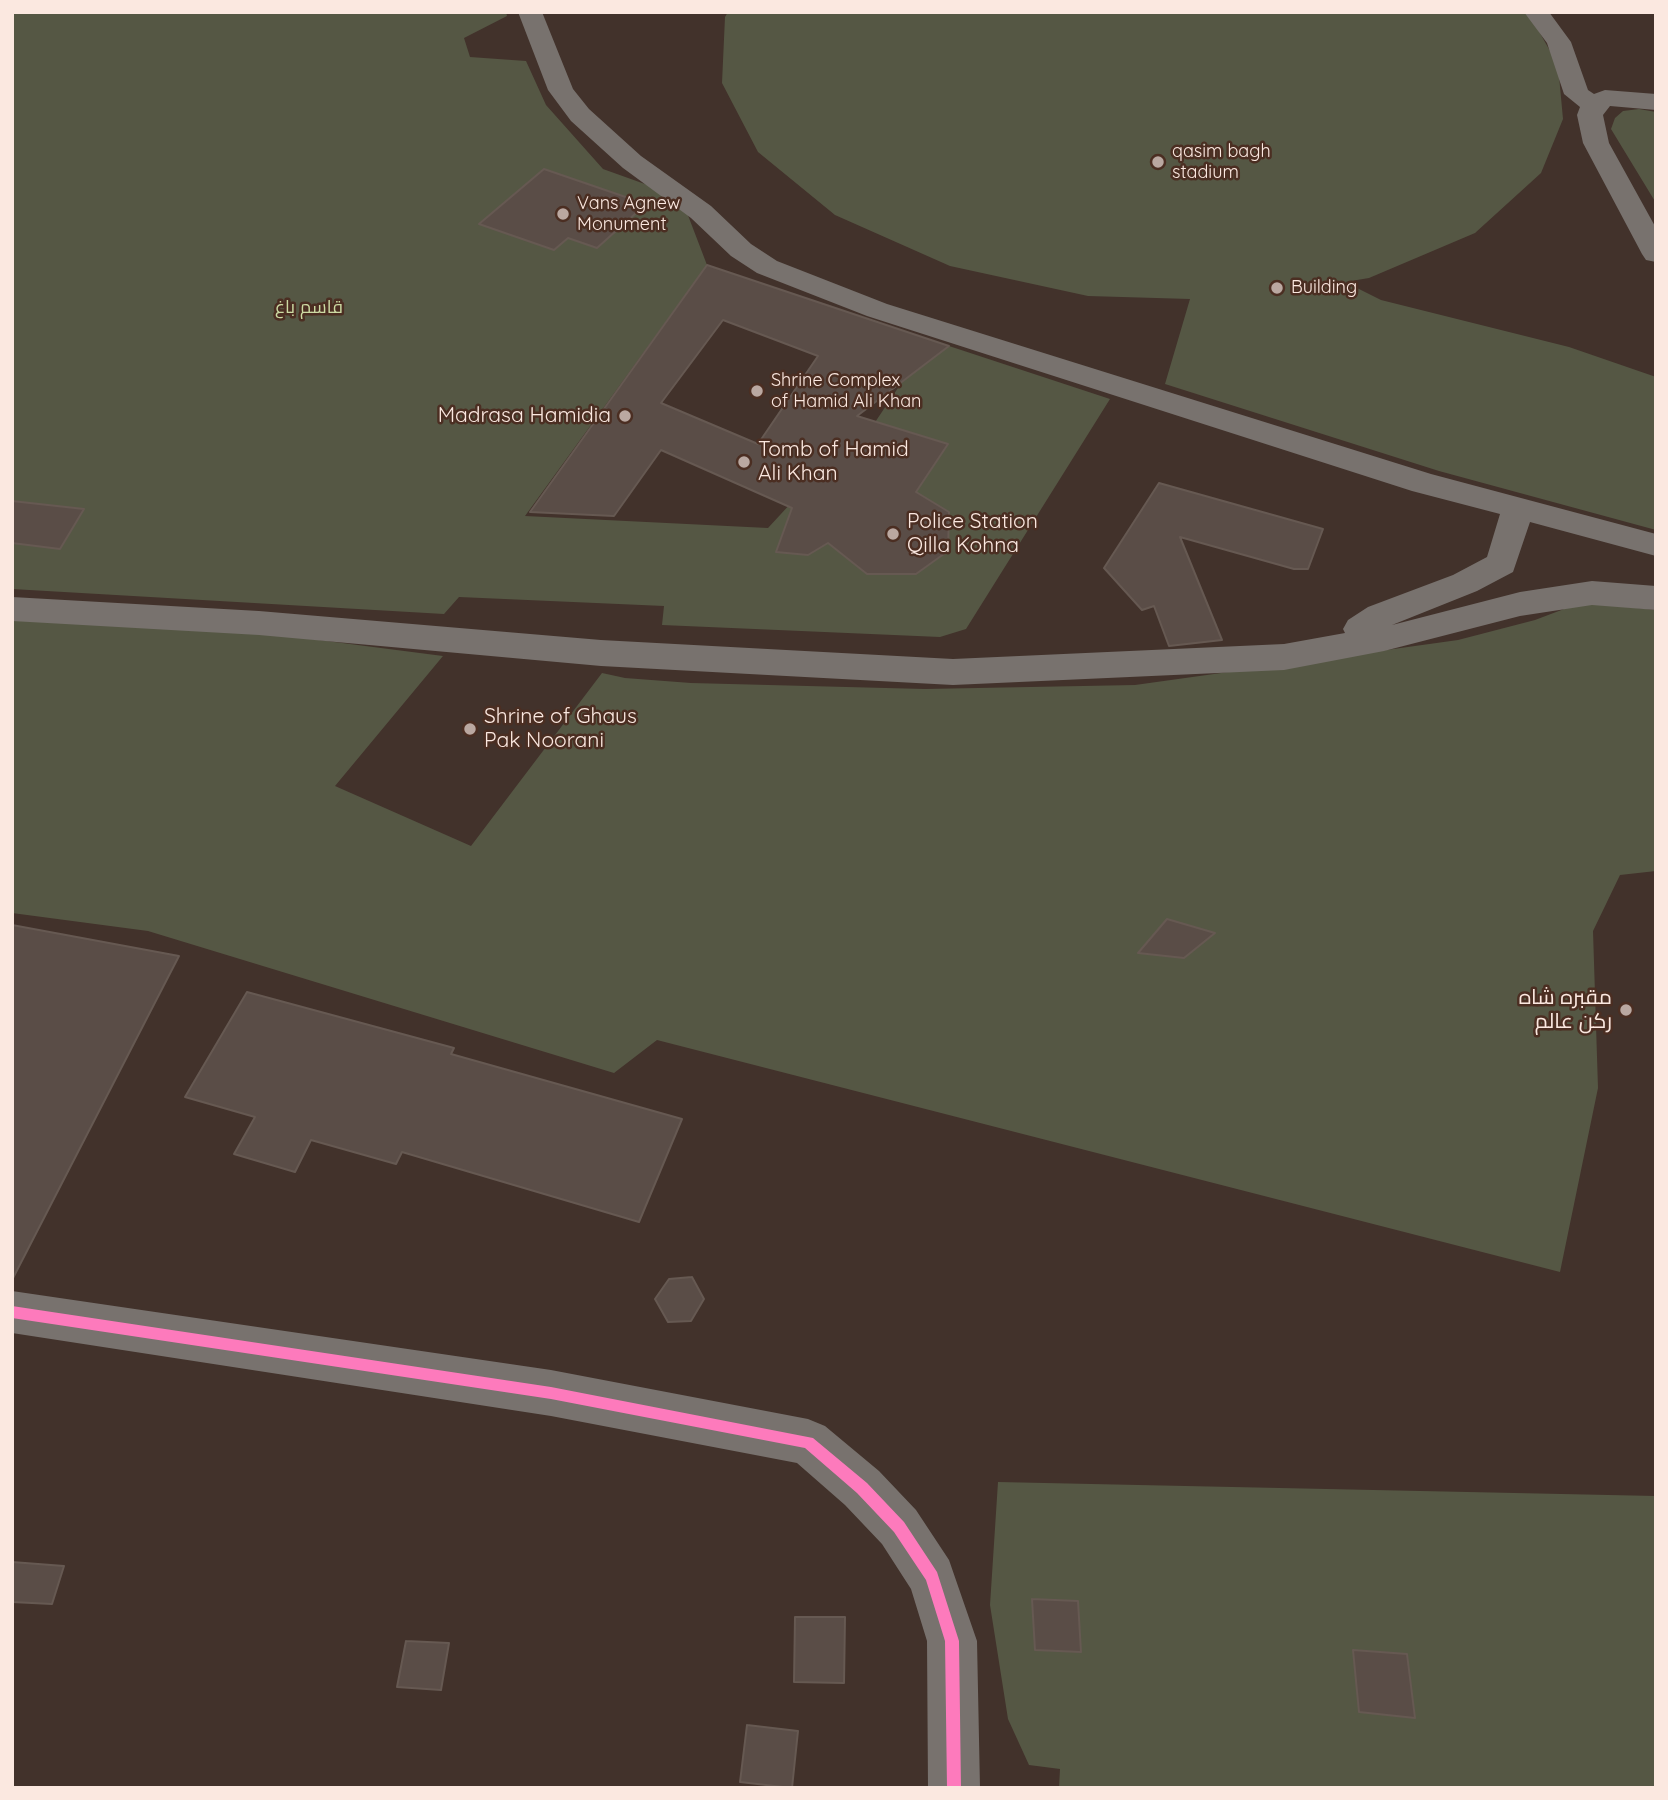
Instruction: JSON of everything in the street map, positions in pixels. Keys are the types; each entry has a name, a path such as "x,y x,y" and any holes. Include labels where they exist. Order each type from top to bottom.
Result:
{"street":[{"path":"530,12 561,90 580,115 632,162 701,212 741,250 767,267 877,310 1423,483 1656,545"},
{"path":"1536,12 1559,42 1577,94 1594,105"},
{"path":"1656,102 1605,98 1594,105 1590,115 1596,143 1656,254"},
{"path":"1328,648 1380,617 1465,583 1501,564 1518,509"},
{"path":"1501,564 1576,596"},
{"path":"12,609 259,623 601,653 953,672 1284,657 1384,639 1520,604 1592,593 1656,598"},
{"path":"12,1312 551,1394 808,1442 862,1488 899,1527 932,1577 952,1641 954,1788"}],"green space":[{"name":"قاسم باغ","path":"12,12 506,12 507,16 464,38 470,57 526,61 546,105 603,169 681,197 707,265 525,516 768,528 828,463 845,467 902,382 949,346 1110,399 966,629 940,637 662,625 664,606 459,597 444,614 12,589"},
{"name":"qasim bagh stadium","path":"728,12 1528,12 1558,65 1563,119 1541,173 1475,233 1369,278 1345,282 1381,300 1569,347 1656,377 1656,530 1439,471 1165,384 1190,299 1088,296 950,266 835,215 758,152 722,83 725,17"},
{"path":"1639,109 1656,112 1656,203 1611,129 1615,118 1623,111"},
{"path":"1598,604 1656,610 1656,871 1620,875 1593,931 1598,1088 1560,1272 657,1040 614,1073 148,931 12,913 12,613 288,636 443,656 335,786 471,846 602,673 625,678 691,683 925,689 1135,685 1458,640 1535,620 1572,606"},
{"path":"998,1482 1656,1496 1656,1788 1059,1788 1060,1769 1029,1765 1008,1719 990,1605"}],"building":[{"name":"Vans Agnew Monument","path":"544,169 646,204 597,248 568,238 554,250 479,224"},
{"name":"Shrine Complex of Hamid Ali Khan","path":"707,265 949,346 857,416 948,444 916,492 949,512 948,551 916,574 867,574 828,543 808,555 776,552 792,508 661,450 614,516 530,512","holes":["723,320 818,356 758,444 661,403"]},
{"path":"1159,483 1323,529 1308,569 1294,569 1180,537 1222,640 1169,646 1154,606 1142,610 1104,568"},
{"path":"12,501 84,509 60,549 12,543"},
{"path":"1167,919 1215,933 1184,958 1138,953"},
{"path":"12,925 179,956 12,1280"},
{"path":"247,992 454,1048 451,1054 682,1119 639,1222 402,1152 396,1164 311,1140 295,1172 234,1154 255,1117 185,1097"},
{"path":"692,1277 704,1299 691,1321 668,1322 655,1299 669,1279"},
{"path":"12,1562 64,1566 52,1604 12,1602"},
{"path":"1032,1599 1078,1601 1081,1652 1035,1650"},
{"path":"795,1617 845,1617 844,1683 794,1682"},
{"path":"406,1641 449,1643 441,1690 397,1687"},
{"path":"1353,1650 1407,1654 1415,1718 1359,1712"},
{"path":"747,1725 798,1731 792,1788 740,1782"}],"cycle path":[{"path":"12,1312 551,1393 808,1442 862,1488 899,1527 932,1577 952,1641 954,1788"}],"place":[{"name":"qasim bagh stadium","path":"1158,162"},
{"name":"Vans Agnew Monument","path":"563,214"},
{"name":"Building","path":"1277,288"},
{"name":"Shrine Complex of Hamid Ali Khan","path":"757,391"},
{"name":"Madrasa Hamidia","path":"625,416"},
{"name":"Tomb of Hamid Ali Khan","path":"744,462"},
{"name":"Police Station Qilla Kohna","path":"893,534"},
{"name":"Shrine of Ghaus Pak Noorani","path":"470,729"},
{"name":"مقبرہ شاہ رکن عالم","path":"1626,1010"}]}
